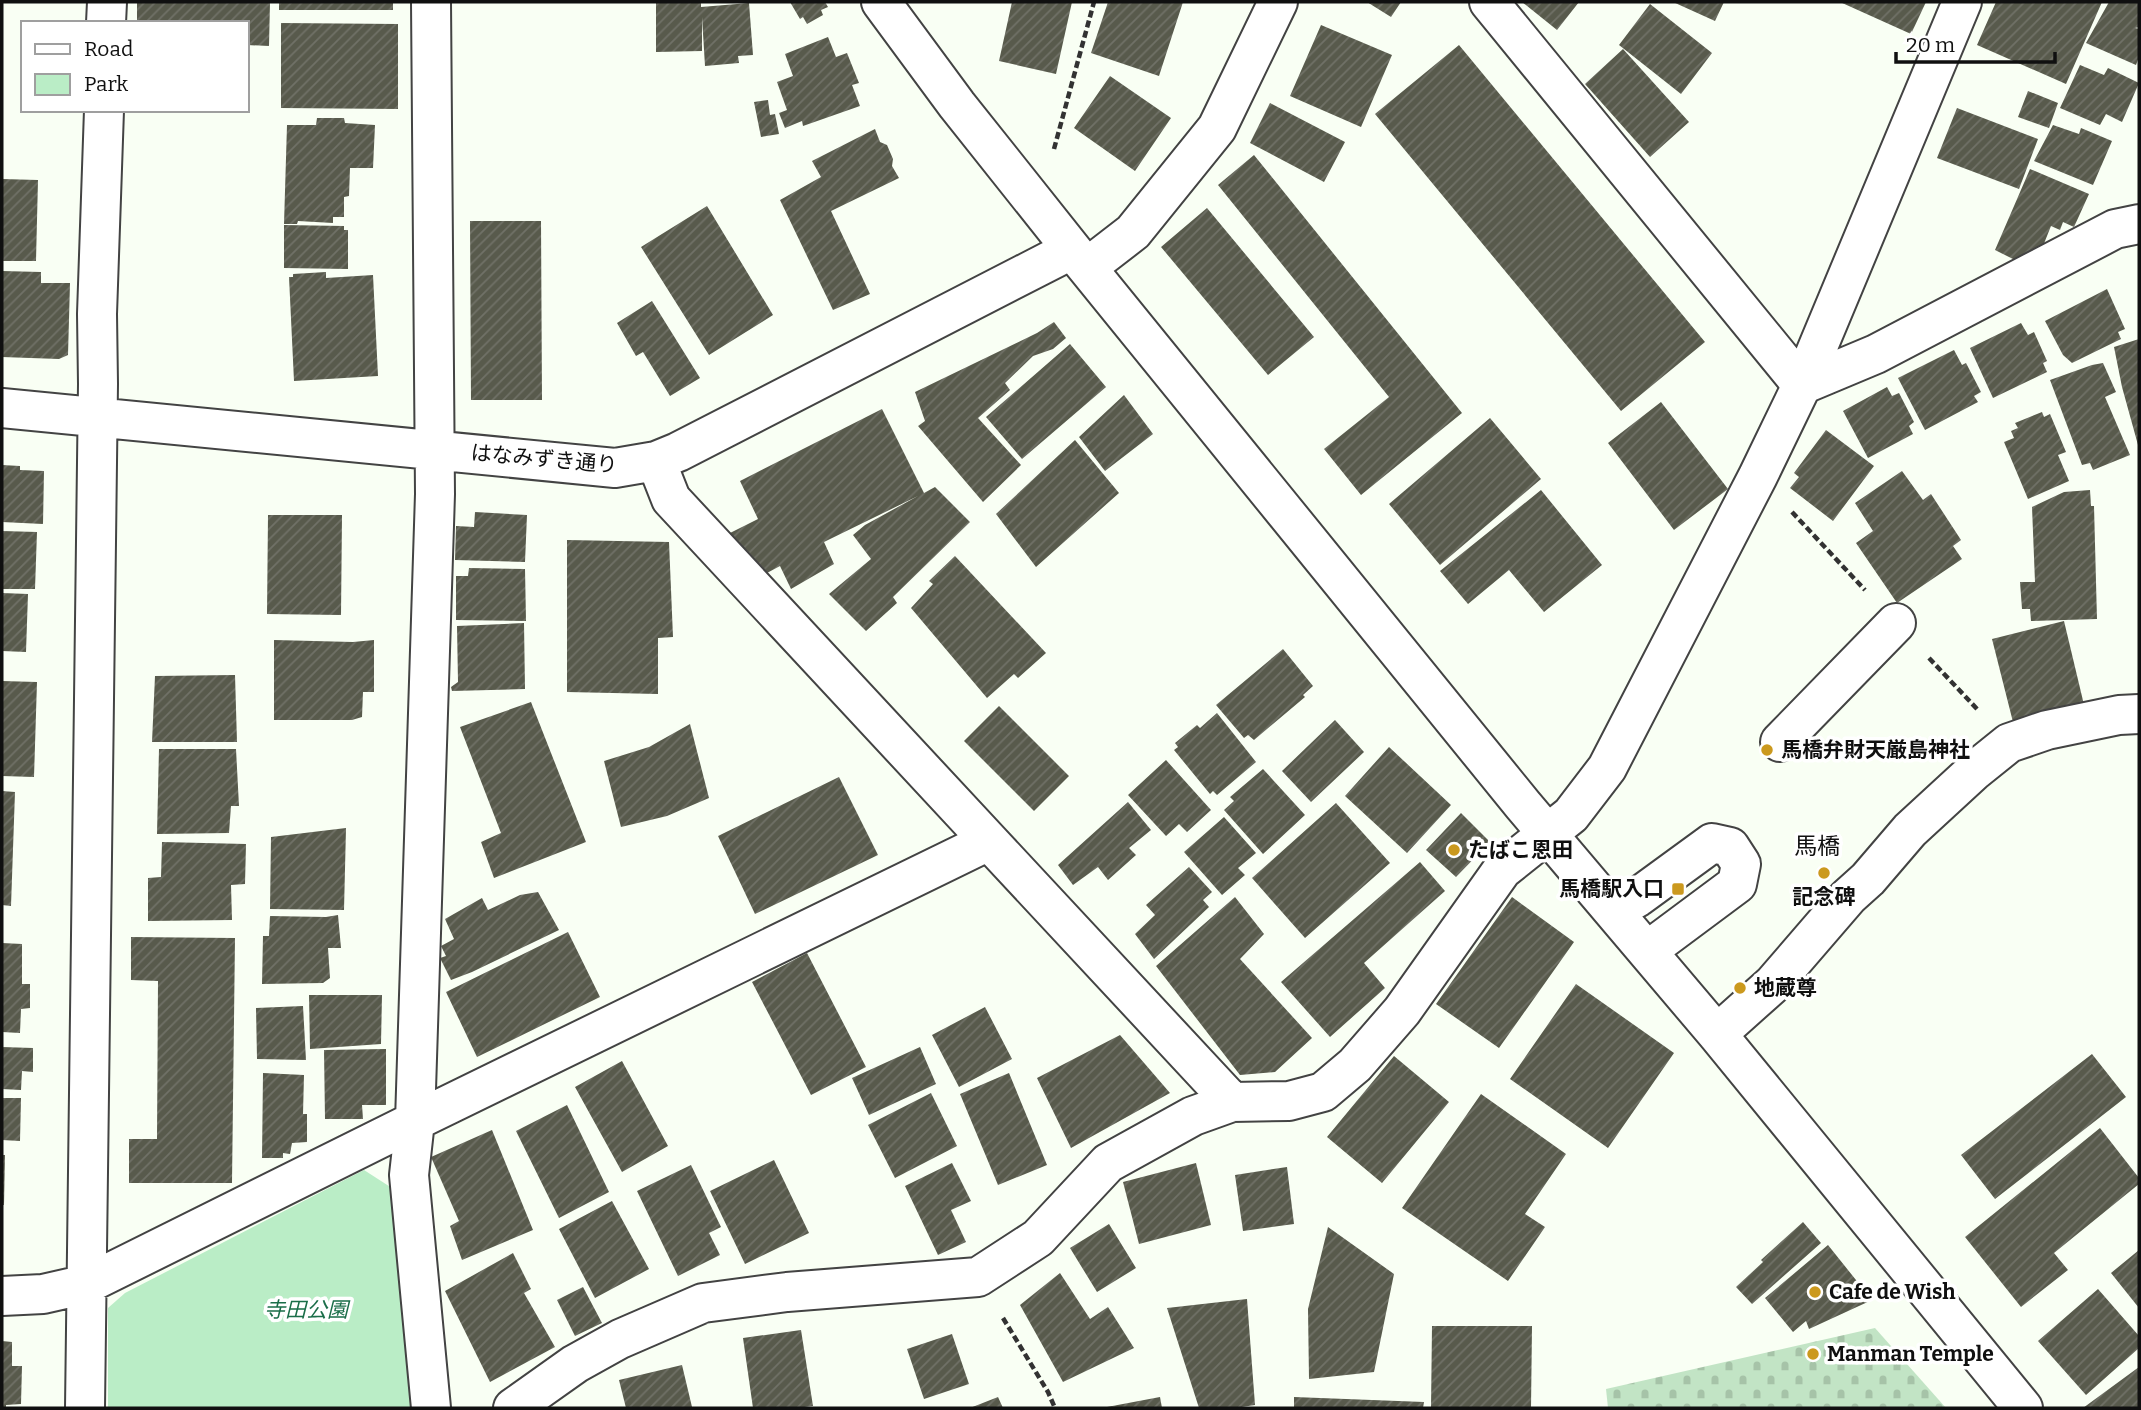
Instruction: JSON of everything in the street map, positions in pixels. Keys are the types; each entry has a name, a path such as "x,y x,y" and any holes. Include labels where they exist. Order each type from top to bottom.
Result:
{"street":[{"path":"106,21 107,2"},
{"path":"431,2 435,508 415,1121 409,1175 431,1408"},
{"path":"881,2 957,105 1078,257 1514,794 1717,1034 2023,1408"},
{"path":"1078,257 1089,266 1133,232 1217,128 1278,2"},
{"path":"1489,2 1802,385"},
{"path":"513,1408 575,1364 620,1339 703,1303 787,1292 978,1277 1038,1238 1108,1163 1193,1116 1232,1102 1289,1101 1323,1092 1354,1065 1402,1011 1502,870 1571,815 1607,768 1802,385 1962,2"},
{"path":"85,1408 97,314 104,112"},
{"path":"1802,385 1876,354 2115,229 2139,224"},
{"name":"はなみずき通り","path":"2,408 615,468 656,461 678,452 1069,251 1078,257"},
{"path":"656,461 671,499 1232,1102"},
{"path":"1780,742 1896,623"},
{"path":"1717,1034 1773,984 1910,830 2009,743 2046,730 2119,715 2139,714"},
{"path":"2,1296 43,1294 87,1284 989,841"},
{"path":"1614,911 1638,897 1712,843 1730,847 1741,864 1737,884 1647,951"}],"path":[{"path":"1016,178 1053,155 1094,2"},
{"path":"978,1277 1055,1408"}],"green space":[{"name":"寺田公園","path":"364,1170 395,1190 414,1408 108,1408 108,1308 125,1293"},
{"name":"Manman Temple","path":"1875,1328 1946,1408 1608,1408 1606,1389"}],"building":[{"path":"137,2 270,2 269,46 248,45 248,21 137,21"},
{"path":"279,2 393,2 393,10 279,10"},
{"path":"656,2 701,2 701,7 749,3 753,55 738,56 739,63 705,66 702,17 702,51 656,52"},
{"path":"790,2 825,2 828,7 821,10 823,15 807,24 803,17 800,19"},
{"path":"1012,2 1072,2 1056,74 999,61"},
{"path":"1108,2 1183,2 1159,76 1091,53"},
{"path":"1367,2 1401,2 1391,17"},
{"path":"1522,2 1579,2 1557,30"},
{"path":"1673,2 1724,2 1715,21"},
{"path":"1840,2 1926,2 1911,34"},
{"path":"1996,2 2102,2 2066,84 1977,45"},
{"path":"2109,2 2139,2 2139,27 2135,28 2139,29 2139,57 2136,65 2086,43"},
{"path":"1650,4 1712,53 1681,94 1619,45"},
{"path":"281,23 398,24 398,109 281,108"},
{"path":"1321,25 1392,55 1361,127 1290,96"},
{"path":"828,37 836,57 847,53 859,83 852,85 860,106 803,126 802,121 785,128 779,113 787,110 777,82 793,76 785,54"},
{"path":"1459,45 1705,342 1621,411 1375,114"},
{"path":"1623,49 1689,122 1650,157 1585,84"},
{"path":"2080,65 2104,75 2108,68 2139,83 2122,122 2106,114 2100,125 2060,108"},
{"path":"1110,76 1171,118 1135,171 1074,128"},
{"path":"2028,91 2058,103 2049,128 2018,117"},
{"path":"768,100 770,115 775,114 779,134 761,137 754,102"},
{"path":"1270,103 1345,142 1324,182 1250,143"},
{"path":"1957,108 2038,139 2019,189 1937,158"},
{"path":"317,118 344,118 345,123 375,125 373,168 350,168 349,196 344,197 344,217 333,217 333,223 298,221 297,224 284,224 287,125 316,125"},
{"path":"2053,125 2079,134 2081,128 2112,141 2093,185 2034,161"},
{"path":"875,129 880,142 887,145 893,159 892,166 899,178 831,211 870,294 833,310 780,200 821,177 812,161"},
{"path":"1254,155 1462,413 1361,495 1324,449 1389,397 1218,185"},
{"path":"2030,169 2089,194 2074,227 2063,222 2060,230 2051,226 2041,251 2015,260 1995,250"},
{"path":"2,179 38,180 36,261 2,261"},
{"path":"707,206 773,315 709,355 641,247"},
{"path":"1207,208 1314,337 1268,375 1161,247"},
{"path":"470,221 541,221 542,400 471,400"},
{"path":"284,225 344,226 344,230 348,230 348,269 284,268"},
{"path":"2,271 41,272 41,283 70,283 68,355 59,359 2,357"},
{"path":"326,272 326,278 373,275 378,376 294,381 289,277 293,277 293,274"},
{"path":"2107,289 2125,329 2118,332 2121,339 2072,363 2063,355 2045,321"},
{"path":"652,301 700,378 670,396 643,352 636,356 617,323"},
{"path":"1054,322 1066,338 1053,349 1033,356 1005,383 1010,390 978,418 1021,465 983,502 918,426 925,421 915,392 1037,333"},
{"path":"2021,323 2028,335 2034,332 2047,361 2043,363 2047,372 1993,398 1970,348"},
{"path":"2139,339 2139,445 2138,445 2114,347"},
{"path":"1070,344 1106,387 1022,459 986,417"},
{"path":"1954,350 1962,365 1966,363 1981,392 1974,396 1978,402 1925,430 1898,378"},
{"path":"2103,363 2116,392 2105,397 2130,455 2093,470 2090,463 2082,465 2050,380"},
{"path":"1887,387 1892,396 1899,393 1914,422 1909,426 1913,434 1868,458 1843,411"},
{"path":"1124,395 1153,434 1105,471 1079,437"},
{"path":"1661,402 1728,489 1674,530 1608,443"},
{"path":"882,409 924,493 935,487 970,522 893,597 897,603 866,631 829,594 871,559 853,535 865,525 918,496 824,542 834,564 791,589 780,566 767,573 728,534 758,519 740,481"},
{"path":"2042,412 2044,417 2050,414 2066,452 2058,455 2069,481 2028,499 2004,442 2014,438 2011,431 2018,428 2015,423"},
{"path":"1490,418 1541,479 1440,565 1389,504"},
{"path":"1826,430 1874,466 1833,521 1790,488 1799,477 1794,473"},
{"path":"1075,440 1119,493 1036,567 996,514"},
{"path":"2,465 20,466 20,470 44,471 43,524 2,522"},
{"path":"1902,471 1923,500 1931,494 1961,540 1953,546 1962,559 1897,603 1856,543 1873,531 1855,503"},
{"path":"1541,490 1602,565 1544,612 1509,570 1468,604 1440,571"},
{"path":"2090,490 2091,506 2094,506 2097,619 2031,621 2030,609 2022,609 2020,582 2035,582 2032,507 2064,492"},
{"path":"475,512 527,515 525,562 455,560 456,526 474,527"},
{"path":"268,515 342,515 341,615 267,614"},
{"path":"2,531 37,532 35,589 2,589"},
{"path":"567,540 669,542 673,637 658,638 658,694 567,692"},
{"path":"955,556 1046,653 1018,678 1014,674 987,698 911,608 933,584 929,581"},
{"path":"469,568 525,569 526,621 456,620 456,576 468,576"},
{"path":"2,593 28,594 26,652 2,651"},
{"path":"2064,621 2085,709 2014,726 1992,639"},
{"path":"524,623 525,689 452,691 451,687 458,682 457,626"},
{"path":"274,640 374,640 374,692 363,692 362,717 352,720 274,720"},
{"path":"1283,649 1313,686 1303,695 1305,697 1254,740 1248,735 1244,738 1216,705"},
{"path":"235,675 237,742 152,742 155,676"},
{"path":"2,681 37,682 34,777 2,776"},
{"path":"531,702 586,842 494,878 481,842 501,833 460,727"},
{"path":"999,706 1069,776 1034,811 964,741"},
{"path":"1217,713 1256,762 1217,795 1213,791 1210,794 1174,750 1178,747 1175,743 1197,725 1200,728"},
{"path":"1335,720 1364,752 1311,802 1282,771"},
{"path":"690,724 709,798 667,816 621,827 604,761 649,747"},
{"path":"1389,747 1451,805 1407,853 1345,796"},
{"path":"159,749 236,749 239,806 231,806 229,833 157,834"},
{"path":"1166,760 1211,810 1187,832 1179,824 1166,836 1128,795"},
{"path":"1263,769 1305,815 1263,854 1224,810 1234,801 1230,797"},
{"path":"839,777 878,855 755,914 718,836"},
{"path":"2,791 15,792 11,906 2,905"},
{"path":"1128,802 1151,830 1129,848 1136,855 1108,880 1098,867 1073,885 1058,865"},
{"path":"1336,803 1390,863 1305,938 1252,878"},
{"path":"1461,813 1490,842 1456,877 1426,850"},
{"path":"1224,817 1256,853 1238,868 1245,875 1222,895 1184,852"},
{"path":"346,828 344,910 270,909 271,837"},
{"path":"162,842 246,844 245,884 231,885 232,920 148,921 148,878 161,877"},
{"path":"1420,862 1445,891 1364,963 1385,988 1330,1037 1281,982"},
{"path":"1189,867 1212,892 1203,900 1209,907 1154,959 1135,934 1155,915 1146,905"},
{"path":"538,892 559,930 451,980 440,958 446,956 441,946 454,939 445,919 482,898 488,910 520,895"},
{"path":"1235,897 1264,934 1240,959 1312,1038 1275,1072 1240,1075 1156,966"},
{"path":"1512,897 1574,942 1499,1048 1436,1004"},
{"path":"338,915 341,948 328,948 330,978 323,983 262,984 263,936 269,936 270,916"},
{"path":"568,932 600,997 477,1057 446,992"},
{"path":"131,937 235,938 232,1183 129,1183 129,1139 157,1139 158,981 131,980"},
{"path":"2,943 22,944 22,984 30,984 30,1008 21,1009 20,1033 2,1032"},
{"path":"807,953 866,1067 811,1095 752,982"},
{"path":"1576,984 1674,1053 1608,1148 1510,1079"},
{"path":"309,995 382,995 381,1044 310,1049"},
{"path":"303,1006 306,1060 257,1059 256,1008"},
{"path":"985,1007 1012,1059 959,1087 932,1035"},
{"path":"1120,1035 1170,1093 1071,1148 1037,1078"},
{"path":"2,1047 33,1048 33,1072 22,1071 21,1090 2,1089"},
{"path":"920,1047 936,1084 869,1115 852,1078"},
{"path":"386,1049 386,1105 362,1105 363,1119 325,1119 324,1050"},
{"path":"2092,1054 2126,1097 1995,1199 1961,1155"},
{"path":"1394,1056 1449,1102 1382,1183 1327,1137"},
{"path":"622,1061 668,1146 622,1172 575,1087"},
{"path":"263,1073 304,1075 303,1114 307,1114 307,1142 292,1143 290,1154 283,1153 283,1158 262,1158"},
{"path":"1009,1073 1047,1165 998,1185 960,1094"},
{"path":"931,1093 957,1146 895,1178 868,1125"},
{"path":"1481,1094 1566,1154 1525,1214 1545,1227 1508,1281 1402,1208"},
{"path":"2,1098 21,1098 20,1141 2,1140"},
{"path":"567,1105 609,1192 559,1218 516,1131"},
{"path":"2100,1128 2139,1178 2139,1184 2054,1253 2068,1270 2021,1307 1965,1237"},
{"path":"492,1130 533,1230 462,1260 450,1226 459,1221 431,1157"},
{"path":"2,1155 5,1155 4,1205 2,1205"},
{"path":"774,1160 809,1233 745,1264 710,1191"},
{"path":"952,1163 971,1201 951,1210 966,1242 938,1255 905,1186"},
{"path":"1196,1163 1211,1225 1139,1244 1123,1182"},
{"path":"691,1165 721,1227 709,1233 720,1255 678,1276 637,1191"},
{"path":"1287,1167 1294,1224 1243,1231 1235,1175"},
{"path":"612,1201 649,1269 595,1298 559,1229"},
{"path":"1803,1222 1821,1243 1752,1304 1736,1287"},
{"path":"1109,1224 1136,1268 1097,1292 1070,1248"},
{"path":"1328,1227 1394,1274 1374,1372 1309,1379 1308,1309"},
{"path":"1828,1245 1872,1300 1809,1329 1806,1321 1793,1332 1765,1298"},
{"path":"2139,1250 2139,1308 2111,1273"},
{"path":"513,1253 531,1289 524,1293 555,1347 490,1382 445,1291"},
{"path":"1060,1273 1090,1319 1108,1307 1134,1348 1063,1382 1020,1305"},
{"path":"583,1287 602,1323 575,1336 557,1300"},
{"path":"2098,1289 2139,1336 2139,1348 2086,1395 2038,1341"},
{"path":"1247,1299 1255,1405 1199,1408 1167,1308"},
{"path":"1432,1326 1532,1326 1531,1408 1431,1408"},
{"path":"801,1330 813,1406 753,1408 743,1338"},
{"path":"952,1334 969,1384 924,1399 907,1349"},
{"path":"2,1341 12,1342 12,1366 22,1366 21,1404 6,1405 6,1408 2,1408"},
{"path":"682,1365 692,1407 626,1408 619,1380"},
{"path":"2139,1367 2139,1408 2083,1408"},
{"path":"998,1397 1003,1408 970,1408"},
{"path":"1160,1397 1162,1408 1107,1408 1107,1407"},
{"path":"1294,1397 1424,1402 1423,1408 1294,1408"}],"place":[{"name":"馬橋弁財天厳島神社","path":"1767,750"},
{"name":"たばこ恩田","path":"1454,850"},
{"name":"記念碑","path":"1824,873"},
{"name":"馬橋駅入口","path":"1678,889"},
{"name":"地蔵尊","path":"1740,988"},
{"name":"Cafe de Wish","path":"1815,1292"},
{"name":"Manman Temple","path":"1813,1354"}],"district":[{"name":"馬橋","path":"1817,846"}]}
